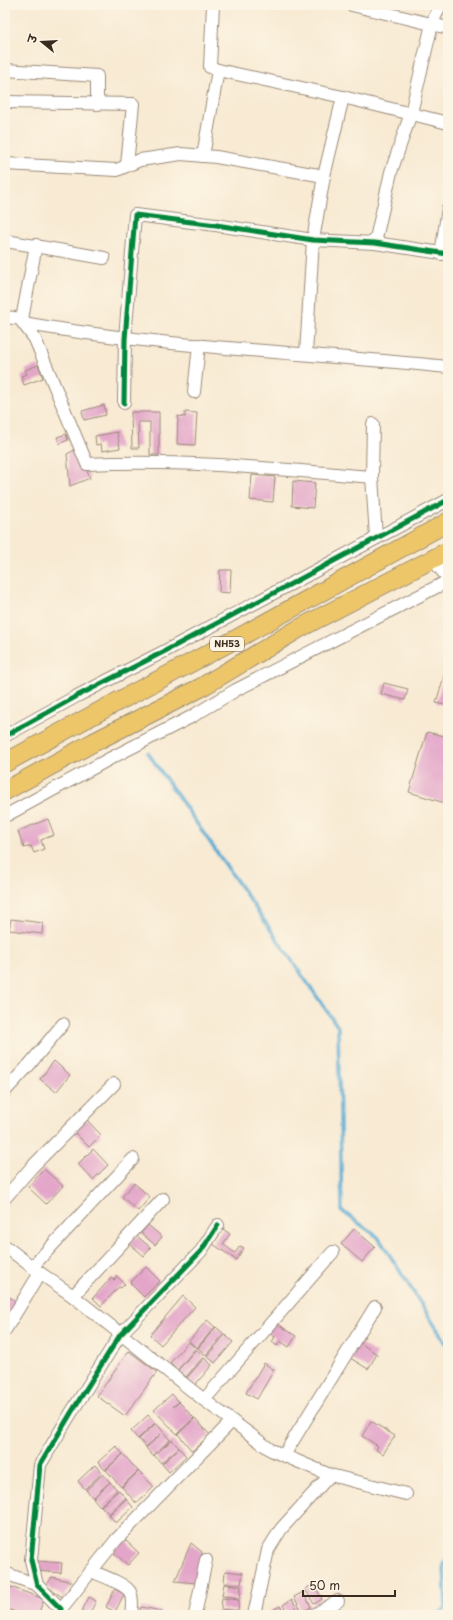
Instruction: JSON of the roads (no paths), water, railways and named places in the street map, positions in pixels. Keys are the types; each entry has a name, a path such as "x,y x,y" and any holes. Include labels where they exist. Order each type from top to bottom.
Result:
{"highway":[{"name":"NH53","path":"5,763 238,638 448,522"},
{"name":"NH53","path":"5,791 94,742 200,688 300,628 440,555"}],"street":[{"path":"213,5 210,67 218,70 343,96 448,123"},
{"path":"352,5 448,28"},
{"path":"375,243 391,172 411,113 432,24 440,5"},
{"path":"5,70 98,76 97,104"},
{"path":"203,156 218,70"},
{"path":"306,354 313,240 324,176 343,96"},
{"path":"5,102 133,104 128,165"},
{"path":"5,164 117,170 140,160 180,154 203,156 324,176"},
{"path":"124,403 125,339 135,215 216,225 313,240 375,243 444,254 448,208"},
{"path":"6,241 104,258"},
{"path":"36,246 22,321 35,339 87,464 131,462 215,465 372,477"},
{"path":"5,317 125,339 448,367"},
{"path":"194,392 199,345"},
{"path":"373,424 372,477 376,537"},
{"path":"5,736 77,696 167,650 376,537 448,500"},
{"path":"440,555 448,578"},
{"path":"5,816 191,716 236,690 448,581"},
{"path":"5,1091 63,1024"},
{"path":"5,1198 31,1168 114,1084"},
{"path":"5,1330 36,1270 133,1159"},
{"path":"73,1296 164,1199"},
{"path":"37,1586 31,1560 40,1465 70,1413 120,1334 201,1250 218,1224"},
{"path":"5,1246 73,1296 232,1422 271,1450 330,1475 406,1494"},
{"path":"204,1400 333,1252"},
{"path":"284,1455 375,1307"},
{"path":"5,1573 37,1586 60,1612 116,1540 232,1422"},
{"path":"254,1615 268,1550 281,1529 330,1475"},
{"path":"194,1615 206,1560"},
{"path":"91,1571 125,1587 130,1592 132,1600 131,1615"},
{"path":"314,1615 338,1601"}],"waterway":[{"path":"148,753 338,1027 342,1211 378,1237 448,1346"},
{"path":"438,1615 446,1608 444,1564 448,1558"}]}
